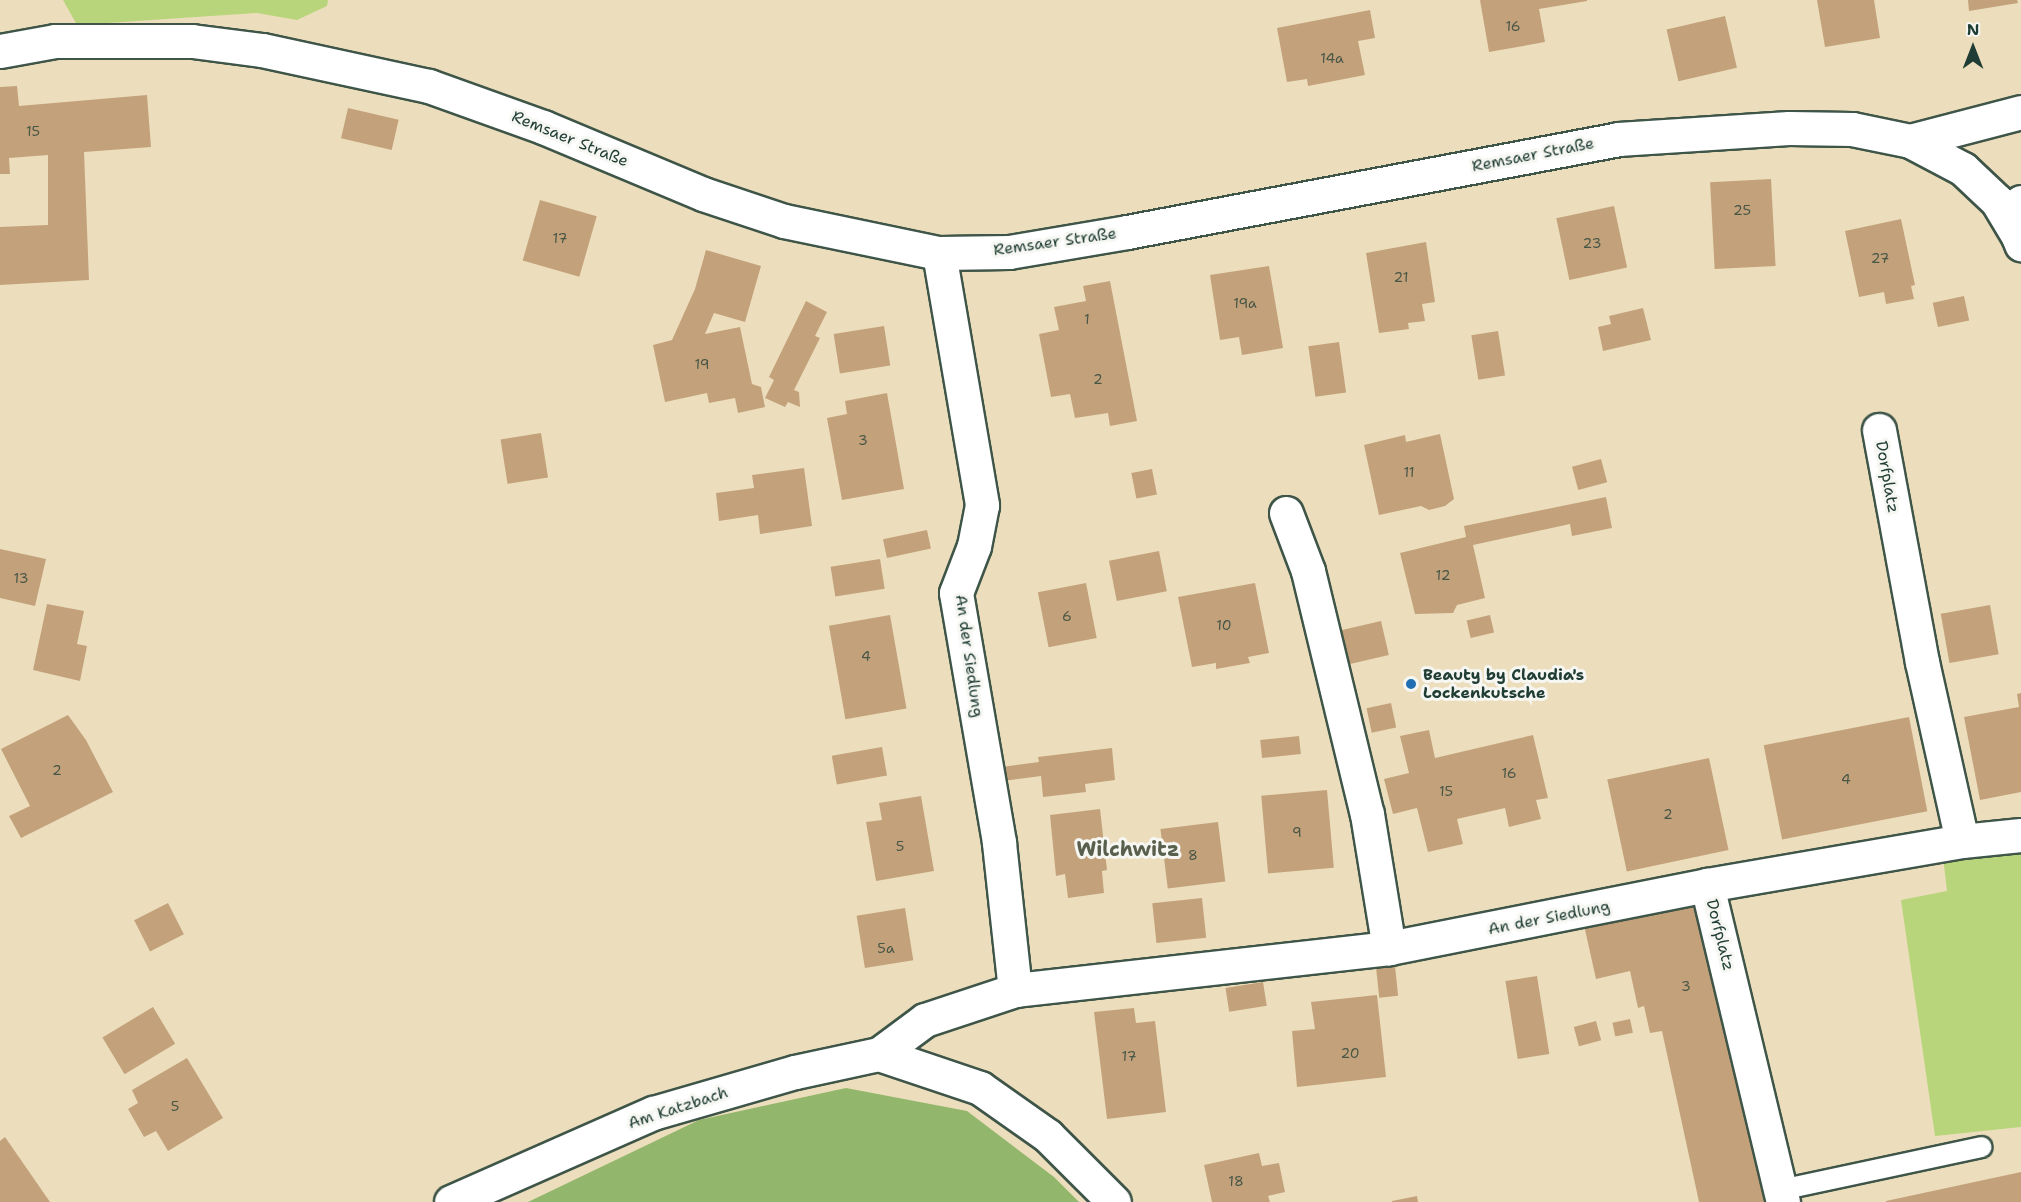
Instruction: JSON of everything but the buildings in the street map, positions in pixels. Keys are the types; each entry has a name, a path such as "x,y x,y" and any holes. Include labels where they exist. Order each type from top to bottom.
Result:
{"street":[{"name":"Remsaer Straße","path":"0,51 55,41 192,41 262,50 384,76 429,86 543,127 703,194 784,221 939,253 1009,252 1117,234 1618,139 1789,128 1852,129 1910,141 2021,112"},
{"path":"1910,141 1963,169 1996,201 2019,240"},
{"path":"2019,240 2021,202"},
{"name":"An der Siedlung","path":"939,253 982,505 974,546 956,593 999,843 1015,990"},
{"name":"Dorfplatz","path":"1879,430 1922,662 1962,841"},
{"path":"1286,513 1308,571 1367,814 1389,948"},
{"name":"Dorfplatz","path":"1782,1196 1707,885 1962,841 2021,835"},
{"name":"An der Siedlung","path":"879,1054 925,1020 1015,990 1389,948 1707,885"},
{"path":"879,1054 980,1088 1048,1136 1114,1202"},
{"name":"Am Katzbach","path":"451,1202 653,1113 795,1072 879,1054"}],"lane":[{"path":"1782,1196 1981,1148"}],"green space":[{"path":"63,0 328,0 327,6 297,20 257,13 77,25"},
{"path":"2021,852 2021,1127 1935,1136 1901,900 1947,891 1943,857"},
{"path":"846,1088 967,1111 1054,1177 1079,1202 528,1202 699,1120"}],"place":[{"name":"Beauty by Claudia's Lockenkutsche","path":"1411,684"}],"district":[{"name":"Wilchwitz","path":"1128,849"}]}
